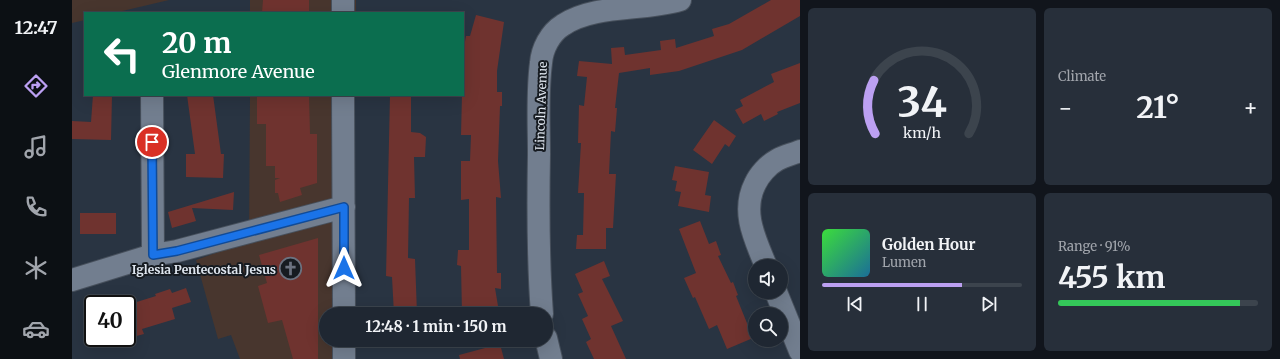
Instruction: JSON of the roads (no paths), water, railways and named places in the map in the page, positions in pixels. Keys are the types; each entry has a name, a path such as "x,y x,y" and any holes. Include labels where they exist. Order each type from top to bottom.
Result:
{"street":[{"path":"343,0 343,12"},
{"name":"Lincoln Avenue","path":"541,307 538,266 539,106 541,63 546,44 561,26 583,14 664,5 680,0"},
{"path":"152,96 153,255"},
{"path":"343,96 344,307"},
{"path":"763,259 752,232 748,205 750,195 759,175 776,161 800,151"},
{"path":"72,280 153,255 177,251 344,207"},
{"path":"779,299 800,351"},
{"path":"344,347 344,359"},
{"path":"548,347 551,359"}],"place":[{"name":"Iglesia Pentecostal Jesus","path":"291,269"}]}
